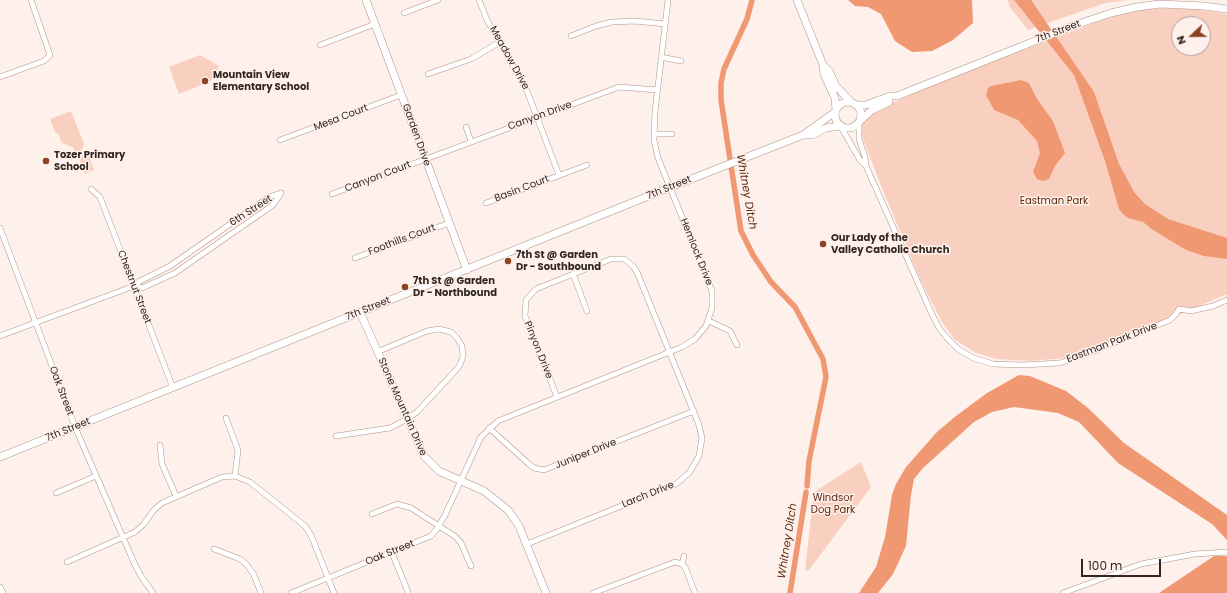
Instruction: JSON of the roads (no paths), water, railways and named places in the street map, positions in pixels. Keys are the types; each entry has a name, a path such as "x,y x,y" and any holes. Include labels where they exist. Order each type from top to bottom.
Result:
{"street":[{"path":"0,77 44,62 50,55 31,0"},
{"name":"Garden Drive","path":"366,0 467,270"},
{"path":"404,13 438,0"},
{"name":"Meadow Drive","path":"478,0 527,91 537,117"},
{"name":"Hemlock Drive","path":"461,481 481,437 489,428 505,418 669,352 695,339 709,321 712,308 712,291 658,158 654,134 668,0"},
{"path":"797,0 823,65 824,74 835,98 836,121 840,126 849,129 859,122 861,114 853,103 836,86 829,71 823,65"},
{"name":"7th Street","path":"859,122 872,110 897,96 1092,19 1137,7 1185,4 1227,9"},
{"path":"571,36 596,26 618,21 665,24"},
{"path":"320,45 375,24"},
{"path":"428,74 471,59 500,42"},
{"path":"662,57 681,61"},
{"name":"Canyon Drive","path":"425,159 619,87 658,90"},
{"name":"Mesa Court","path":"280,140 401,95"},
{"name":"7th Street","path":"853,103 866,105 890,96 897,96"},
{"path":"835,111 842,103 853,103"},
{"name":"7th Street","path":"0,457 803,135 835,111"},
{"name":"Basin Court","path":"537,117 559,176"},
{"name":"Eastman Park Drive","path":"859,122 858,139 865,157 866,166 925,300 939,328 958,349 983,362 993,364 1023,365 1066,361 1170,320 1179,309 1191,311 1213,306 1227,300"},
{"name":"7th Street","path":"803,135 812,135 826,128 840,126"},
{"name":"Eastman Park Drive","path":"840,126 860,160 866,166"},
{"path":"466,127 471,142"},
{"path":"654,134 672,134"},
{"name":"Canyon Court","path":"332,194 425,159"},
{"name":"Basin Court","path":"486,203 587,165"},
{"name":"Chestnut Street","path":"91,189 100,197 173,388"},
{"name":"6th Street","path":"0,336 134,286 140,280 176,262 269,196 280,193 273,205 175,273 142,288 134,286"},
{"name":"Foothills Court","path":"355,258 449,222"},
{"name":"Oak Street","path":"0,228 75,428 140,576 153,593"},
{"name":"Pinyon Drive","path":"557,397 525,316 524,307 526,300 533,291 573,274 614,258 624,260 633,266 638,272 669,352"},
{"path":"573,274 588,310"},
{"name":"Stone Mountain Drive","path":"360,312 407,419 428,462 439,471 484,491 502,504 516,521 527,544 546,593"},
{"path":"709,321 732,332 737,345"},
{"path":"336,436 390,428 407,419 417,412 456,370 463,356 462,346 451,332 434,329 377,352"},
{"name":"Larch Drive","path":"527,544 676,484 684,478 698,460 701,446 701,432 694,411 669,352"},
{"name":"Juniper Drive","path":"489,428 534,468 544,470 694,411"},
{"path":"226,418 238,450 235,476"},
{"path":"160,445 162,464 176,496"},
{"path":"56,493 96,476"},
{"path":"67,562 141,528 159,505 176,496 222,477 235,476 250,482 305,526 311,535 334,593"},
{"name":"Oak Street","path":"291,593 425,539 440,525 461,481"},
{"path":"372,514 397,504 404,505 440,525 456,537 461,543 471,566"},
{"path":"214,549 240,559 246,564 253,573 261,593"},
{"path":"392,552 408,592"},
{"path":"1063,593 1141,564 1195,554 1227,552"},
{"path":"682,564 684,556"},
{"path":"593,593 675,562 682,564 696,593"},
{"path":"0,587 3,593"}],"waterway":[{"name":"Whitney Ditch","path":"752,0 747,19 724,69 721,83 721,100 741,231 753,255 771,282 795,307 823,359 826,377 809,461 807,486"},
{"name":"Whitney Ditch","path":"790,593 806,492"}],"place":[{"name":"Mountain View Elementary School","path":"205,81"},
{"name":"Tozer Primary School","path":"46,161"},
{"name":"Our Lady of the Valley Catholic Church","path":"823,244"},
{"name":"7th St @ Garden Dr - Southbound","path":"508,261"},
{"name":"7th St @ Garden Dr - Northbound","path":"405,287"}],"park label":[{"name":"Eastman Park","path":"1054,201"},
{"name":"Windsor Dog Park","path":"833,504"}]}
